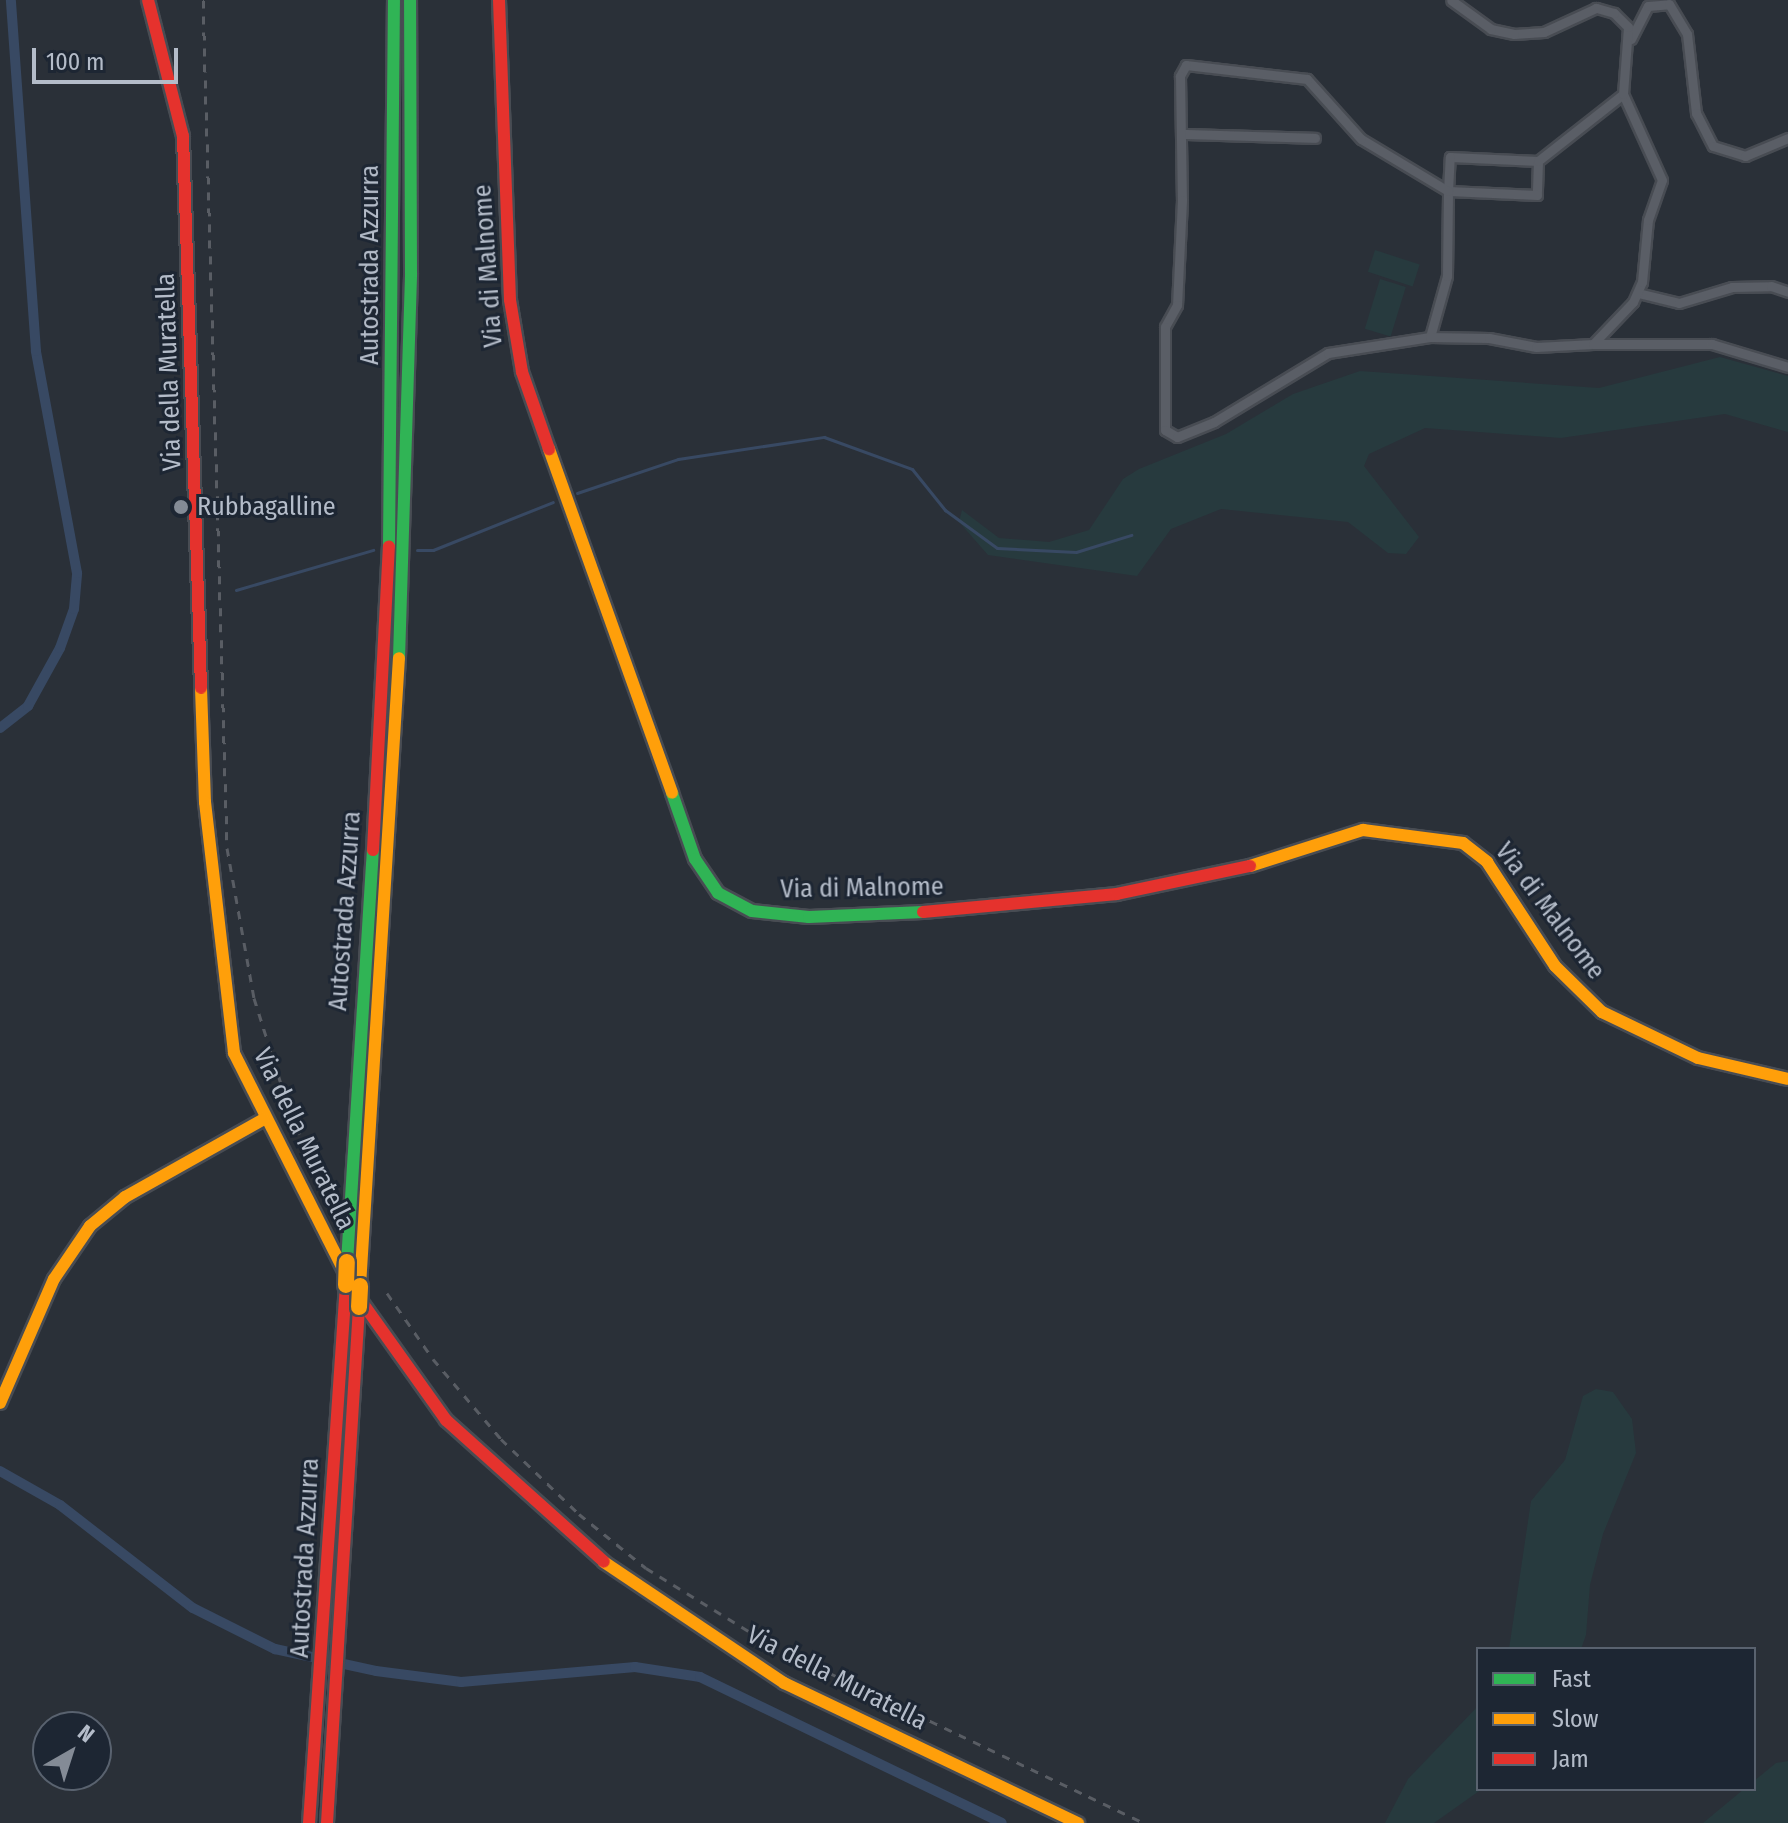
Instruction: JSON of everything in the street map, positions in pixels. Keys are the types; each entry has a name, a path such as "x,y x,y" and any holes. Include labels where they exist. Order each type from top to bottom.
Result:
{"main road":[{"name":"Via della Muratella","path":"148,0 178,105 186,165 205,802 234,1053 264,1119 353,1288 398,1358 472,1447 555,1522 678,1616 762,1671 1078,1823"},
{"name":"Autostrada Azzurra","path":"332,1640 359,1307 347,1262 387,625 395,276 394,0"},
{"name":"Autostrada Azzurra","path":"327,1823 332,1640 353,1286 401,623 411,273 410,0"},
{"name":"Via di Malnome","path":"499,0 510,300 522,372 695,859 718,893 752,911 809,917 976,910 1117,894 1229,871 1363,830 1437,836 1463,843 1487,862 1555,966 1602,1012 1698,1058 1788,1079"},
{"path":"0,1403 54,1279 90,1226 125,1197 264,1119"},
{"name":"Autostrada Azzurra","path":"309,1823 330,1683"}],"street":[{"path":"1451,0 1491,29 1514,34 1539,33 1585,10 1607,10 1623,20 1631,39"},
{"path":"1593,344 1638,293 1648,220 1662,180 1623,94 1631,39 1646,7 1667,3 1687,34 1696,113 1713,146 1745,156 1788,138"},
{"path":"1538,161 1537,195 1448,191 1361,139 1321,91 1303,78 1186,65 1180,76 1182,134 1177,305 1165,327 1166,433 1177,437 1214,422 1324,354 1430,337 1489,338 1536,347 1712,344 1788,367"},
{"path":"1430,337 1447,276 1450,157 1538,161 1623,94"},
{"path":"1182,134 1315,138"},
{"path":"1638,293 1679,303 1732,287 1788,292"}],"green space":[{"path":"1375,250 1420,265 1413,286 1368,272"},
{"path":"1380,279 1406,287 1391,337 1365,329"},
{"path":"1720,357 1788,376 1788,432 1725,414 1561,438 1425,428 1369,454 1364,466 1419,537 1406,554 1388,553 1348,522 1221,509 1171,529 1137,576 988,555 959,522 962,510 999,538 1049,542 1089,530 1123,479 1139,469 1226,434 1293,394 1360,371 1599,388"},
{"path":"1596,1389 1613,1392 1632,1419 1636,1453 1603,1534 1590,1585 1586,1635 1582,1647 1509,1647 1531,1501 1565,1460 1583,1396"},
{"path":"1476,1708 1476,1791 1479,1791 1434,1823 1385,1823 1408,1779"},
{"path":"1788,1761 1788,1823 1703,1823 1742,1791 1756,1791 1756,1779 1776,1763"}],"waterway":[{"path":"0,728 28,706 60,648 74,609 77,573 36,351 11,0"},
{"path":"577,493 678,459 824,437 912,469 945,510 997,548 1076,552 1131,535"},
{"path":"417,550 433,550 553,502"},
{"path":"236,590 373,550"},
{"path":"0,1471 60,1505 193,1608 275,1649 376,1671 461,1682 635,1667 700,1677 1002,1823"}],"railway":[{"path":"203,0 227,848 254,998 290,1112 329,1201"},
{"path":"387,1293 433,1359 501,1439 579,1514 646,1568 771,1645 1144,1823"}],"traffic: fast":[{"path":"389,546 394,0"},
{"path":"399,658 411,273 410,0"},
{"path":"672,793 695,859 718,893 752,911 809,917 923,912"},
{"path":"347,1262 373,850"}],"traffic: slow":[{"path":"549,449 672,793"},
{"path":"360,1286 399,658"},
{"path":"201,688 205,802 234,1053 346,1275"},
{"path":"1250,866 1363,830 1463,843 1487,862 1555,966 1602,1012 1698,1058 1788,1079"},
{"path":"0,1403 54,1279 90,1226 125,1197 264,1119"},
{"path":"346,1285 347,1262"},
{"path":"359,1307 360,1286"},
{"path":"604,1562 784,1683 1078,1823"}],"traffic: jam":[{"path":"148,0 183,136 201,688"},
{"path":"499,0 510,300 522,372 549,449"},
{"path":"373,850 389,546"},
{"path":"923,912 1117,894 1250,866"},
{"path":"309,1823 346,1285"},
{"path":"359,1298 446,1420 604,1562"},
{"path":"327,1823 359,1307"}],"place":[{"name":"Rubbagalline","path":"181,507"}]}
